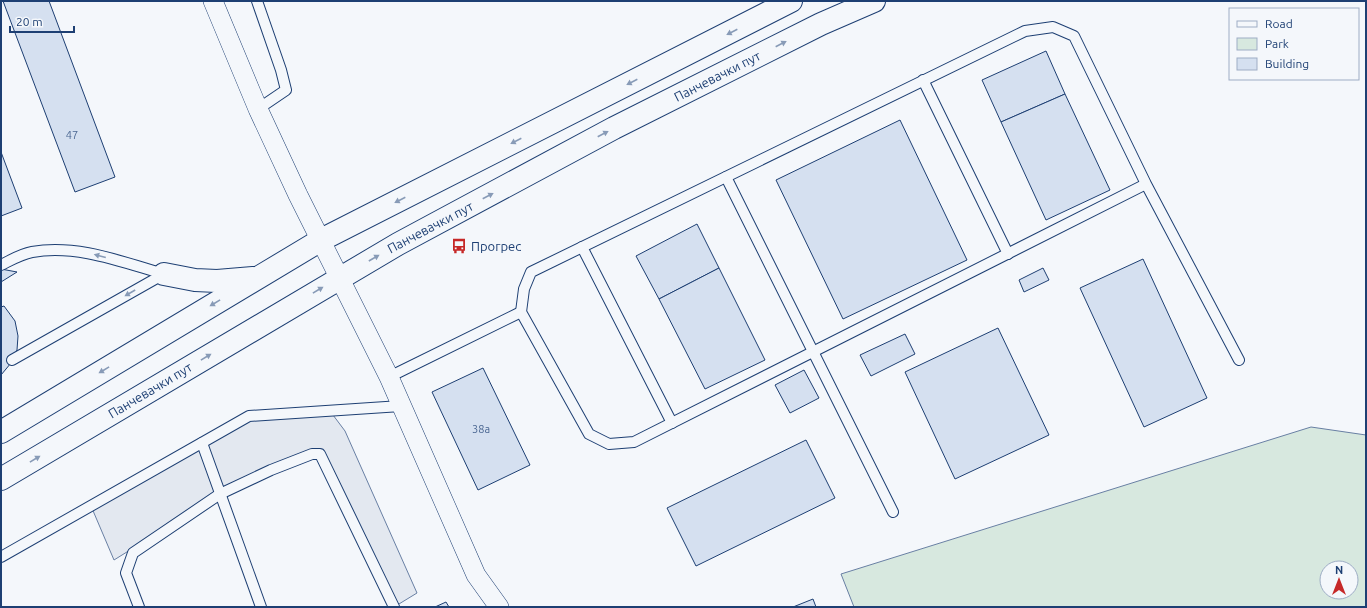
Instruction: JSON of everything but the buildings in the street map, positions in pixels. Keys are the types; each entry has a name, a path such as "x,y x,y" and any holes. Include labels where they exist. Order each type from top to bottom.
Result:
{"main road":[{"path":"1,432 321,240 791,1"},
{"name":"Панчевачки пут","path":"1,479 398,244 614,128 821,24 874,1"},
{"path":"164,274 195,280 217,281 258,278"}],"street":[{"path":"213,1 258,109 389,377 476,575 499,607"}],"lane":[{"path":"257,1 281,70 286,90 258,109"},
{"path":"1146,184 634,442 609,444 589,434 521,312 524,289 531,272 1025,31 1054,28 1074,36 1146,184 1239,360"},
{"path":"923,80 1008,254"},
{"path":"726,177 893,512"},
{"path":"582,247 672,423"},
{"path":"1,265 14,258 32,252 58,250 80,251 164,274"},
{"path":"12,360 164,274"},
{"path":"389,377 521,312"},
{"path":"1,557 249,416 401,406"},
{"path":"202,443 261,607"},
{"path":"139,607 126,573 133,553 220,494 271,470 312,454 320,454 394,607"}],"green space":[{"path":"1311,427 1366,435 1366,607 854,607 841,574"}],"shaded area":[{"path":"330,411 345,431 417,593 394,607 320,454 220,494 114,560 91,506 249,416"}],"place":[{"name":"Прогрес","path":"459,246"}]}
